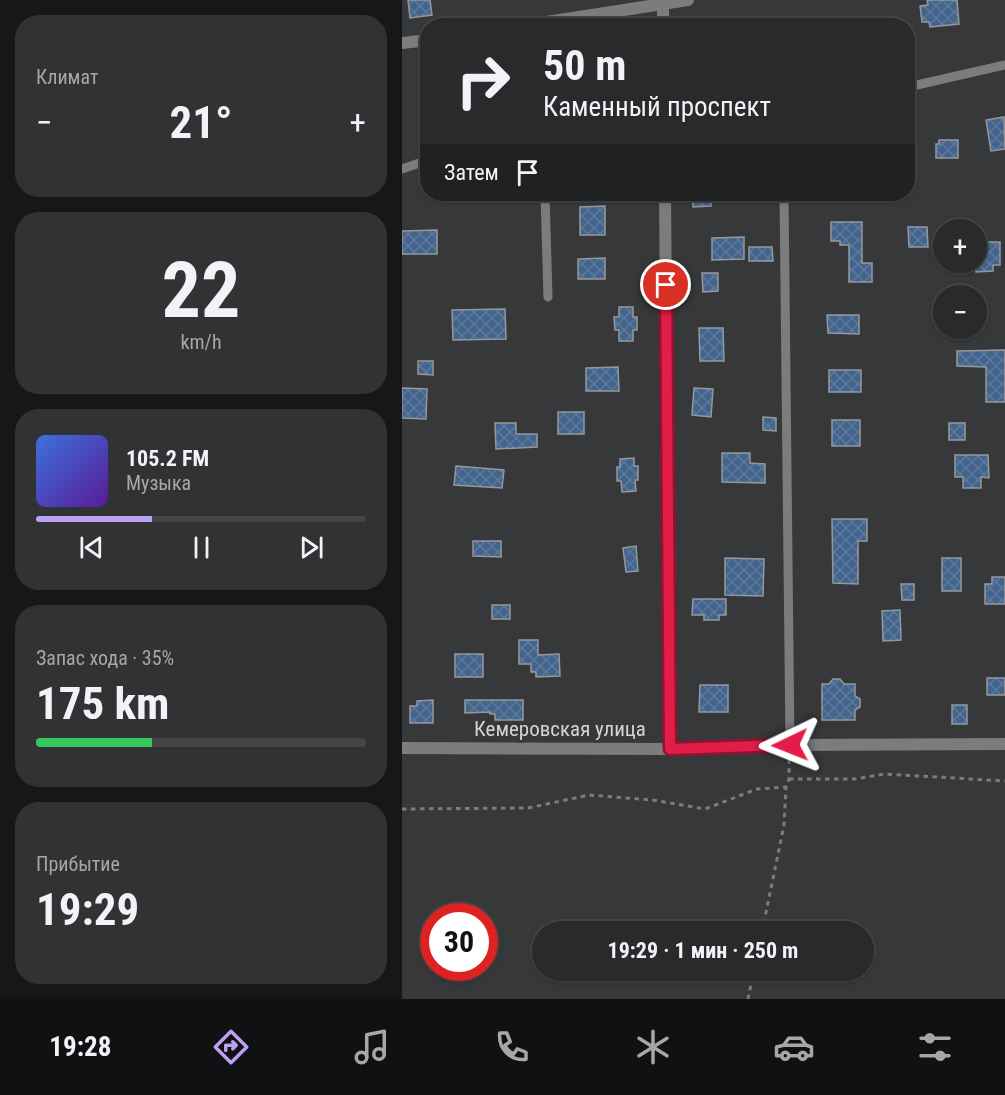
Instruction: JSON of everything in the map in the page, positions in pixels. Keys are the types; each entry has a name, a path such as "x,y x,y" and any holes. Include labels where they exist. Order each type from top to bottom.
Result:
{"street":[{"path":"568,18 688,0"},
{"path":"663,2 663,18"},
{"path":"402,44 420,41"},
{"path":"665,201 670,749"},
{"name":"Кемеровская улица","path":"402,748 670,749 790,745 1005,744"}],"lane":[{"path":"915,85 1005,65"},
{"path":"402,169 420,163"},
{"path":"545,201 548,297"},
{"path":"784,201 790,745"}],"path":[{"path":"764,921 784,825 790,745"},
{"path":"789,779 855,779 884,774 1005,780"},
{"path":"402,808 528,808 590,795 652,800 705,810 757,789 786,788"},
{"path":"748,999 752,981"}],"building":[{"path":"408,0 430,0 432,15 410,18"},
{"path":"927,0 957,0 959,24 930,27 929,22 922,22 920,6 928,5"},
{"path":"1004,117 1005,149 991,151 986,120"},
{"path":"939,140 958,140 958,158 936,158 936,144 939,144"},
{"path":"693,201 711,201 711,206 693,207"},
{"path":"605,206 605,235 580,235 580,207"},
{"path":"831,222 862,222 862,263 872,263 872,282 849,282 849,245 840,245 840,241 831,241"},
{"path":"908,227 927,227 928,247 909,247"},
{"path":"437,230 437,254 402,254 402,231"},
{"path":"744,237 744,259 712,260 712,238"},
{"path":"987,242 1000,242 1000,265 993,265 993,271 987,271"},
{"path":"749,247 772,247 773,261 749,261"},
{"path":"605,258 605,279 578,279 578,259"},
{"path":"702,273 718,273 718,291 703,292"},
{"path":"619,307 633,307 633,317 637,317 637,330 633,330 633,341 619,341 619,330 615,330 614,317 619,317"},
{"path":"505,309 506,339 453,340 452,310"},
{"path":"827,315 859,315 859,334 828,333"},
{"path":"699,328 723,328 724,361 700,361"},
{"path":"1005,350 1005,402 986,402 986,367 957,366 957,351"},
{"path":"418,361 433,361 433,375 418,374"},
{"path":"618,367 619,391 586,391 586,368"},
{"path":"829,370 861,370 861,392 829,392"},
{"path":"402,388 427,389 426,419 402,418"},
{"path":"694,388 713,389 711,417 692,415"},
{"path":"558,412 584,412 584,434 558,434"},
{"path":"763,417 776,418 776,431 763,430"},
{"path":"832,420 860,420 860,446 832,446"},
{"path":"495,423 516,423 516,434 537,434 537,447 496,449"},
{"path":"949,423 965,423 965,440 949,440"},
{"path":"722,453 750,453 750,463 765,464 765,483 722,482"},
{"path":"955,455 988,455 989,478 981,477 981,488 963,488 963,477 955,477"},
{"path":"634,458 634,466 638,466 638,480 635,480 636,491 622,492 621,481 617,481 617,467 620,467 620,459"},
{"path":"456,466 504,470 502,488 454,485"},
{"path":"832,519 867,519 867,541 858,541 858,584 833,583"},
{"path":"473,541 501,541 501,557 473,556"},
{"path":"636,546 638,571 626,572 623,548"},
{"path":"725,558 764,559 763,596 725,595"},
{"path":"942,558 961,558 961,591 942,591"},
{"path":"992,577 1005,577 1005,604 985,604 985,584 992,584"},
{"path":"901,584 914,584 914,600 902,600"},
{"path":"693,599 726,599 726,615 719,615 719,620 704,620 704,615 692,615"},
{"path":"492,605 510,605 510,619 492,619"},
{"path":"900,610 901,640 883,641 882,611"},
{"path":"519,640 538,640 538,655 559,654 560,676 536,677 536,672 531,672 531,664 519,664"},
{"path":"455,654 483,654 483,677 455,677"},
{"path":"987,678 1005,678 1005,695 987,695"},
{"path":"833,679 840,679 844,684 855,684 855,696 860,699 860,707 855,710 855,720 822,720 822,684 829,684"},
{"path":"700,685 728,685 728,712 699,712"},
{"path":"433,700 433,723 410,723 410,706 417,706 417,701"},
{"path":"465,700 523,700 523,720 495,720 495,714 490,714 490,712 465,713"},
{"path":"952,705 967,705 967,724 952,724"}],"route":[{"path":"666,285 670,749 790,745"}]}
